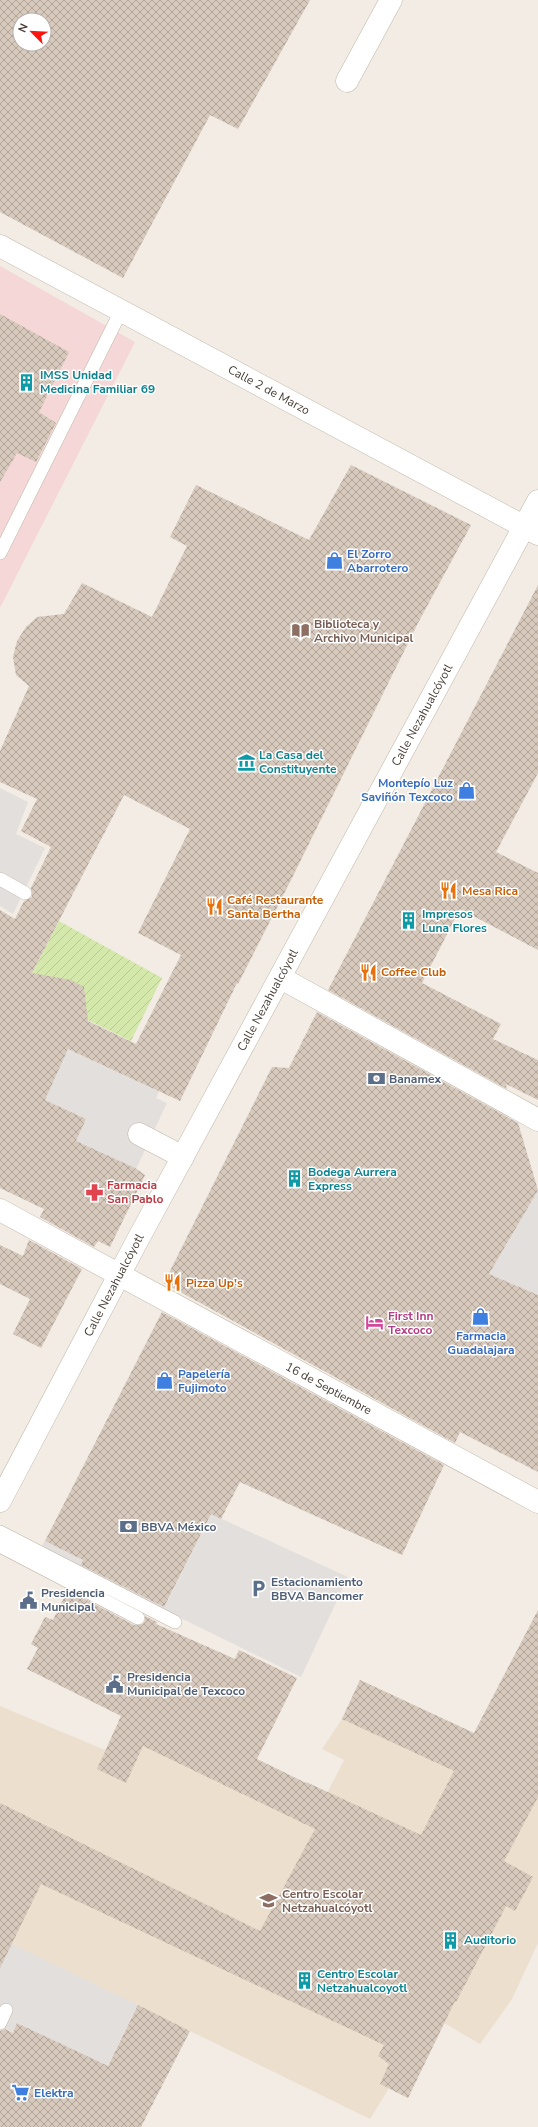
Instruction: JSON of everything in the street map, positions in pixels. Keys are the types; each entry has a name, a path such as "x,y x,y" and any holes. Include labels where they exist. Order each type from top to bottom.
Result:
{"street":[{"path":"346,81 391,0"},
{"name":"Calle 2 de Marzo","path":"0,246 531,530"},
{"name":"Calle Nezahualcóyotl","path":"0,1501 120,1275 281,978 531,530 538,501"},
{"path":"281,978 538,1120"},
{"path":"140,1134 184,1157"},
{"name":"16 de Septiembre","path":"0,1210 538,1502"}],"lane":[{"path":"0,554 121,311"},
{"path":"0,879 25,893"},
{"path":"0,1532 175,1622"},
{"path":"0,1546 138,1618"},
{"path":"0,2023 6,2010"}],"shaded area":[{"path":"0,266 135,342 0,608"},
{"path":"0,788 28,802 16,834 45,848 13,914 0,906"},
{"path":"68,1049 159,1091 156,1098 167,1103 136,1169 76,1141 86,1119 45,1100"},
{"path":"538,1190 538,1295 489,1274"},
{"name":"Estacionamiento BBVA Bancomer","path":"211,1514 348,1577 301,1677 40,1549 45,1541 167,1602"},
{"name":"Centro Escolar Netzahualcóyotl","path":"538,1610 538,1943 512,1999 480,2044 444,2023 408,2098 389,2088 370,2119 0,1938 0,1706 105,1750 98,1769 143,1746 316,1815 344,1760 322,1749 342,1719 360,1680 463,1728 473,1735"},
{"path":"0,1938 138,2005 107,2067 18,2023 13,2032 0,2027"}],"green space":[{"path":"59,921 162,978 131,1041 24,989"}],"building":[{"path":"0,0 310,0 238,129 210,115 123,278 0,212"},
{"name":"IMSS Unidad Medicina Familiar 69","path":"0,314 69,352 39,412 56,423 36,462 17,453 0,482"},
{"path":"351,465 471,525 418,623 291,880 238,984 237,983 180,1101 68,1049 45,1100 86,1119 76,1141 135,1168 145,1175 110,1247 98,1241 94,1247 40,1217 44,1209 0,1188 0,910 15,919 24,901 32,897 31,888 51,847 21,831 37,799 0,782 0,751 29,686 16,675 13,657 17,641 26,627 37,617 64,614 82,583 152,617 187,546 170,537 196,485 309,540","holes":["124,795 190,829 138,933 181,955 136,1044 88,1021 84,987 71,980 32,973"]},
{"path":"538,585 538,773 496,852 538,873 538,950 460,909 422,983 501,1024 493,1039 538,1060 538,1100 506,1084 507,1089 328,990"},
{"path":"317,1012 518,1123 538,1190 489,1274 538,1295 538,1472 460,1432 455,1443 164,1283 272,1067 289,1068"},
{"path":"29,1240 82,1269 41,1348 13,1334 30,1299 0,1284 0,1245 23,1256"},
{"path":"162,1312 444,1465 402,1555 240,1482 221,1519 211,1514 164,1607 81,1565 83,1560 45,1541"},
{"path":"68,1590 134,1625 143,1624 145,1621 145,1616 157,1622 156,1624 235,1659 239,1650 297,1678 257,1759 421,1835 454,1771 342,1719 360,1680 474,1733 538,1610 538,1797 504,1861 533,1877 515,1911 506,1906 456,2002 455,2001 408,2098 380,2084 389,2064 378,2056 384,2045 41,1884 0,1968 0,1803 260,1931 315,1829 143,1746 126,1783 97,1769 121,1716 27,1669 38,1648 31,1644 45,1617 53,1620"},
{"path":"138,2005 190,2031 141,2127 0,2127 0,2031 5,2029 13,2033 17,2023 108,2066"}],"place":[{"name":"IMSS Unidad Medicina Familiar 69","path":"27,382"},
{"name":"El Zorro Abarrotero","path":"334,561"},
{"name":"Biblioteca y Archivo Municipal","path":"301,631"},
{"name":"La Casa del Constituyente","path":"246,762"},
{"name":"Montepío Luz Saviñón Texcoco","path":"466,790"},
{"name":"Mesa Rica","path":"449,891"},
{"name":"Café Restaurante Santa Bertha","path":"214,907"},
{"name":"Impresos Luna Flores","path":"409,921"},
{"name":"Coffee Club","path":"368,972"},
{"name":"Banamex","path":"376,1079"},
{"name":"Bodega Aurrera Express","path":"295,1179"},
{"name":"Farmacia San Pablo","path":"94,1192"},
{"name":"Pizza Up's","path":"173,1283"},
{"name":"Farmacia Guadalajara","path":"481,1317"},
{"name":"First Inn Texcoco","path":"375,1323"},
{"name":"Papelería Fujimoto","path":"165,1381"},
{"name":"BBVA México","path":"128,1527"},
{"name":"Estacionamiento BBVA Bancomer","path":"258,1589"},
{"name":"Presidencia Municipal","path":"28,1600"},
{"name":"Presidencia Municipal de Texcoco","path":"114,1684"},
{"name":"Centro Escolar Netzahualcóyotl","path":"269,1901"},
{"name":"Auditorio","path":"451,1940"},
{"name":"Centro Escolar Netzahualcoyotl","path":"304,1981"},
{"name":"Elektra","path":"21,2093"}]}
